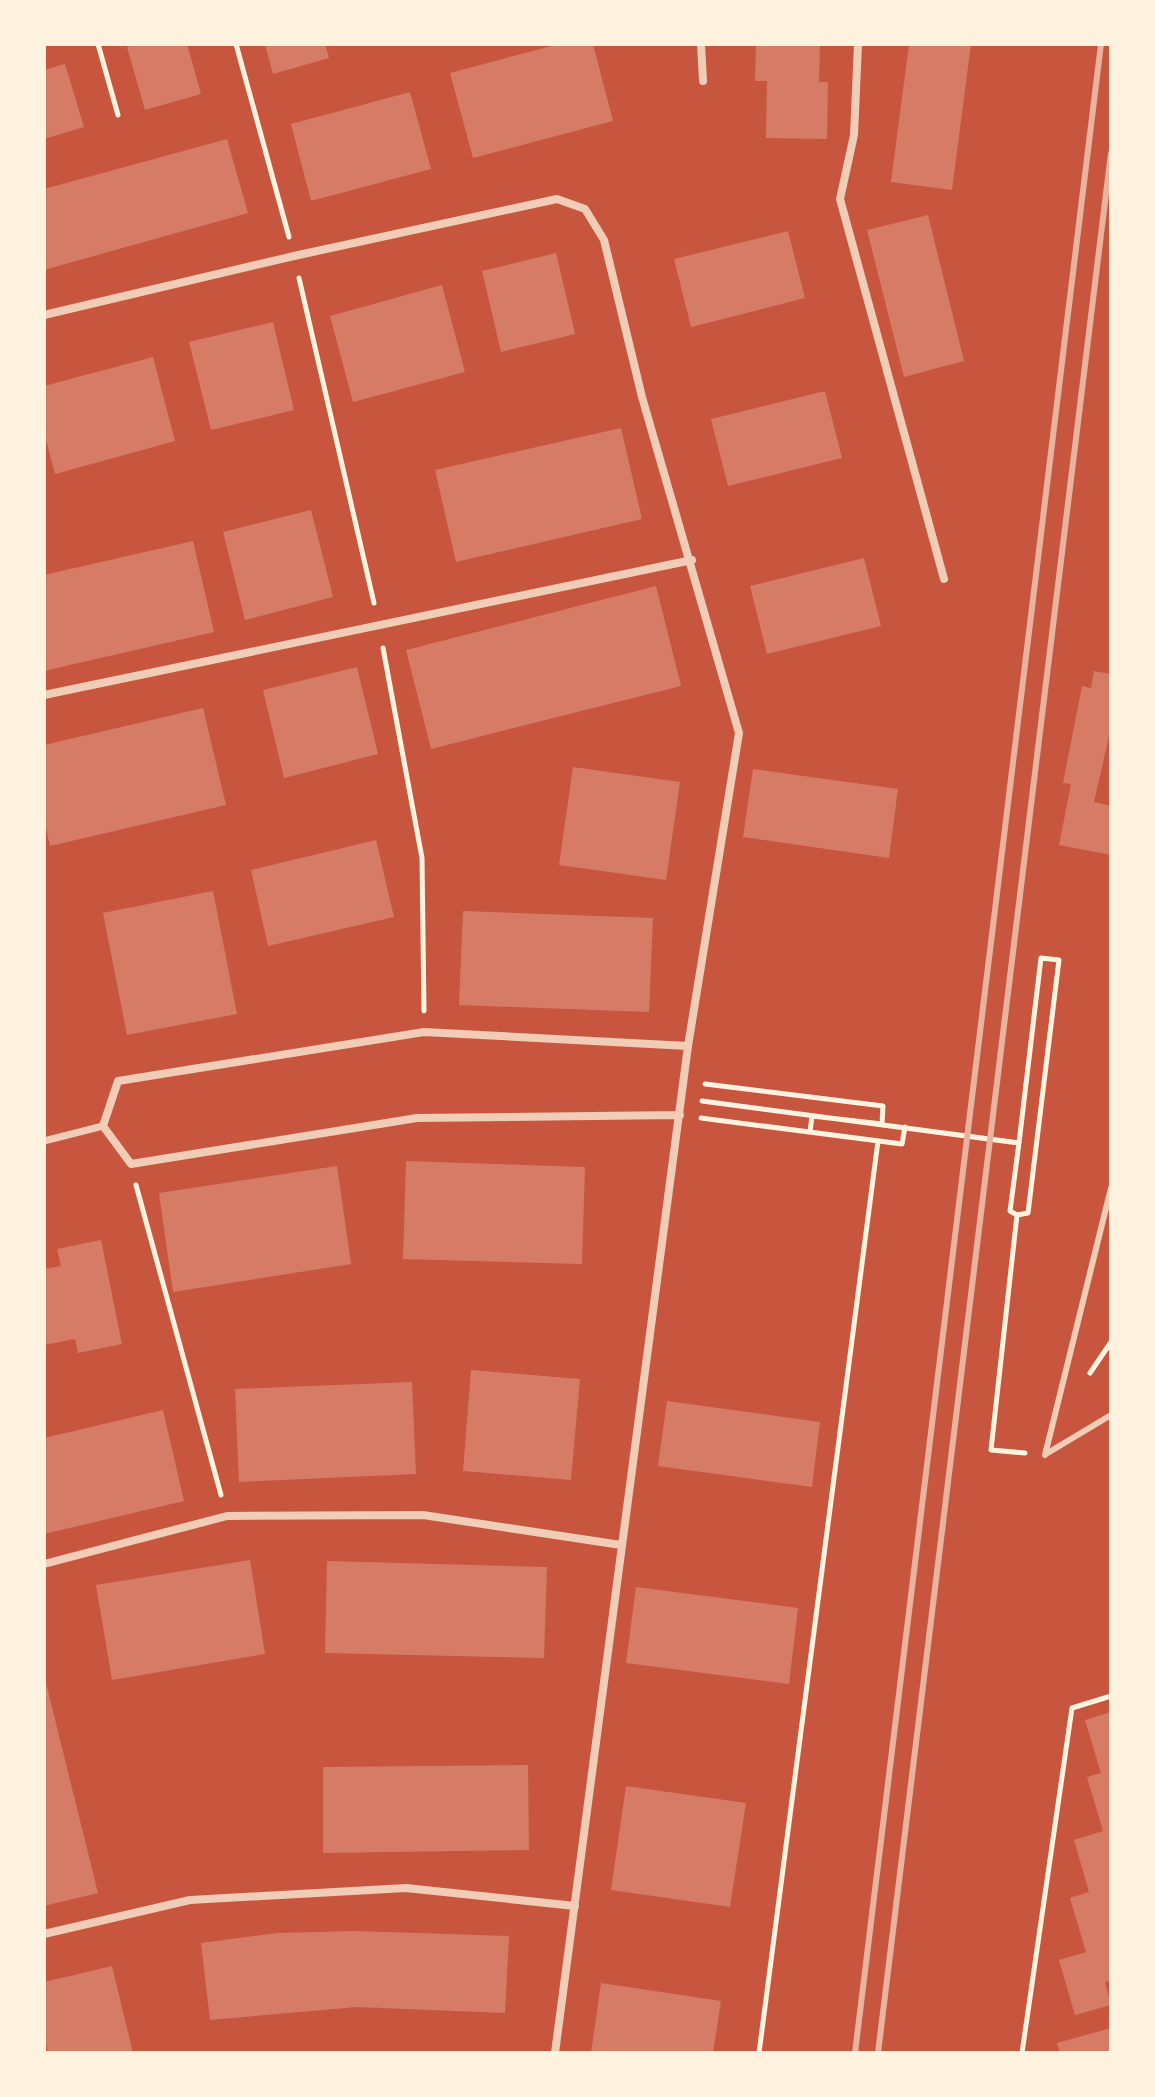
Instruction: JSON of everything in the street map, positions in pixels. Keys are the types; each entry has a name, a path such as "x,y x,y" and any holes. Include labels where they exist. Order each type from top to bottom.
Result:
{"street":[{"path":"701,44 703,81"},
{"path":"858,44 854,135 840,199 944,579"},
{"path":"44,315 294,256 557,199 585,209 604,240 642,397 692,560 739,733 688,1046 555,2053"},
{"path":"44,695 692,560"},
{"path":"103,1126 118,1081 424,1032 688,1046"},
{"path":"103,1126 131,1164 417,1118 680,1115"},
{"path":"44,1141 103,1126"},
{"path":"44,1564 227,1516 423,1515 621,1545"},
{"path":"44,1934 190,1900 406,1888 575,1906"}],"lane":[{"path":"1045,1455 1111,1188"},
{"path":"1045,1455 1111,1415"}],"path":[{"path":"98,44 118,115"},
{"path":"236,44 294,256 378,623 422,858 424,1032"},
{"path":"1041,958 1059,960 1028,1213 1017,1215 1010,1211 1041,958"},
{"path":"810,1132 812,1116 882,1124 882,1115 883,1106 700,1084 698,1101 861,1121 876,1123 890,1125 905,1127 1019,1143"},
{"path":"680,1115 902,1144 905,1127"},
{"path":"759,2053 878,1141"},
{"path":"131,1164 227,1516"},
{"path":"1017,1215 991,1450 1045,1455"},
{"path":"1022,2053 1072,1708 1111,1696"}],"building":[{"path":"136,44 187,44 201,94 145,110 127,47"},
{"path":"265,44 325,44 329,58 273,74"},
{"path":"559,44 593,44 613,121 473,158 450,73"},
{"path":"756,44 820,44 819,82 828,82 827,139 766,138 767,81 755,81"},
{"path":"909,44 971,44 952,190 891,182"},
{"path":"65,64 84,127 44,139 44,70"},
{"path":"410,92 431,169 311,201 291,124"},
{"path":"227,139 248,213 44,270 44,189"},
{"path":"928,215 964,361 904,377 867,230"},
{"path":"788,231 805,298 691,327 674,259"},
{"path":"556,253 575,334 501,352 482,271"},
{"path":"442,285 465,372 353,402 330,316"},
{"path":"273,322 294,410 211,430 189,342"},
{"path":"153,357 175,441 55,474 44,432 44,386"},
{"path":"825,391 842,458 728,486 711,419"},
{"path":"621,428 642,519 456,562 435,470"},
{"path":"311,510 333,597 245,620 223,532"},
{"path":"193,541 214,632 44,671 44,575"},
{"path":"864,558 881,626 767,654 750,586"},
{"path":"656,586 681,686 431,749 406,650"},
{"path":"357,667 378,754 284,778 263,690"},
{"path":"1094,671 1111,674 1111,728 1094,802 1111,806 1111,855 1059,845 1071,784 1063,783 1082,686 1091,688"},
{"path":"203,708 226,805 50,846 44,819 44,745"},
{"path":"573,767 680,782 666,880 559,865"},
{"path":"753,769 898,789 889,858 743,837"},
{"path":"376,840 394,917 268,946 251,870"},
{"path":"213,891 237,1014 127,1035 103,913"},
{"path":"463,911 653,918 649,1012 459,1005"},
{"path":"406,1161 585,1167 582,1264 403,1259"},
{"path":"337,1166 351,1264 173,1292 159,1193"},
{"path":"101,1240 122,1344 78,1353 75,1339 44,1345 44,1269 61,1266 57,1249"},
{"path":"471,1370 580,1379 571,1480 463,1471"},
{"path":"412,1382 416,1474 239,1482 235,1389"},
{"path":"667,1401 820,1422 812,1487 658,1466"},
{"path":"163,1410 184,1501 44,1534 44,1438"},
{"path":"250,1560 265,1654 112,1680 96,1585"},
{"path":"327,1561 547,1567 544,1658 325,1653"},
{"path":"636,1587 798,1608 789,1684 626,1663"},
{"path":"44,1675 98,1893 44,1906"},
{"path":"1111,1712 1111,1981 1105,1982 1111,2005 1075,2015 1059,1960 1086,1952 1070,1898 1089,1892 1074,1840 1103,1831 1087,1777 1101,1773 1085,1720"},
{"path":"528,1765 529,1850 323,1853 323,1767"},
{"path":"626,1786 746,1803 730,1907 611,1890"},
{"path":"355,1931 509,1936 505,2013 357,2007 210,2020 201,1943 278,1933"},
{"path":"112,1966 133,2053 48,2053 44,2035 44,1982"},
{"path":"601,1983 721,2001 713,2053 591,2053"},
{"path":"1111,2028 1111,2053 1060,2053 1057,2043"}],"railway":[{"path":"855,2053 1101,44"},
{"path":"878,2053 1111,153"}]}
